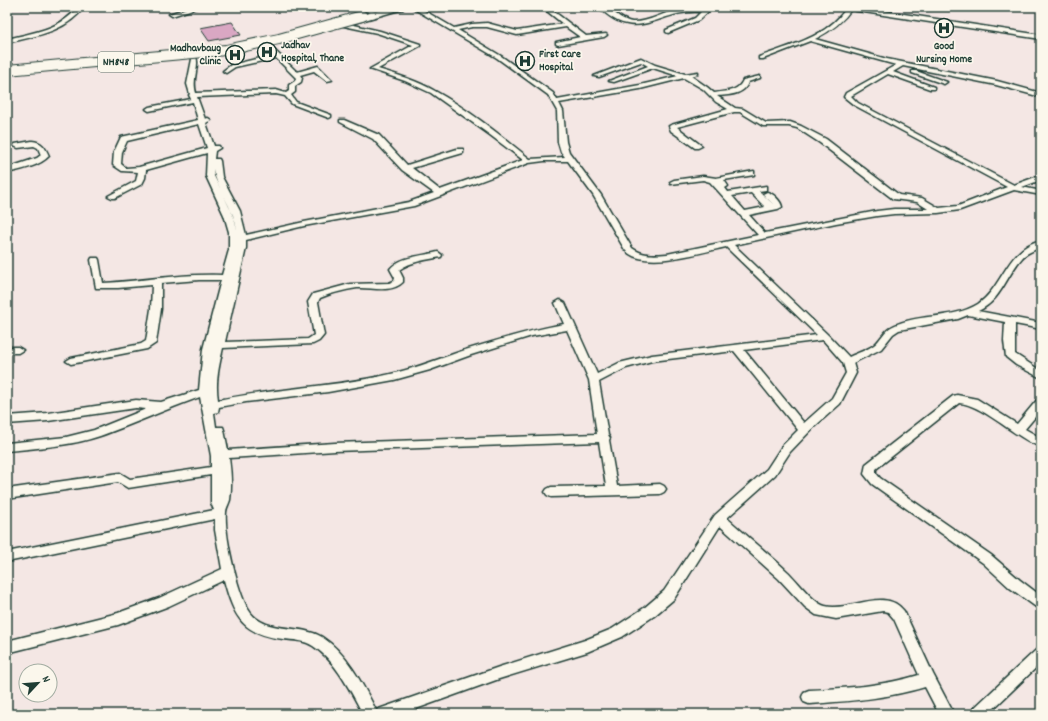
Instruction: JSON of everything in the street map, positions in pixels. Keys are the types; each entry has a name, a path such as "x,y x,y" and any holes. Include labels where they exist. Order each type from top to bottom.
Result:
{"highway":[{"name":"NH848","path":"196,53 228,48 341,24 369,17 370,14 392,7"},
{"name":"NH848","path":"7,70 196,53 226,52 266,44 306,31 400,7"},
{"path":"7,70 226,50 279,39 370,14"}],"main road":[{"path":"848,7 1041,36"},
{"path":"860,7 1041,36"}],"street":[{"path":"7,41 43,32 55,27 77,13 81,7"},
{"path":"172,14 196,7"},
{"path":"357,7 370,14"},
{"path":"414,7 499,57 551,94 560,111 562,142 569,159 597,195 632,254 649,258 660,257 854,218 898,211 938,212 960,208 1041,176"},
{"path":"545,7 584,38"},
{"path":"602,7 621,21 634,25 689,9 707,9"},
{"path":"761,58 826,31 839,22 848,7"},
{"path":"668,31 697,19 707,9"},
{"path":"341,24 378,32 418,45 372,69 406,80 433,92 493,133 528,161"},
{"path":"452,30 473,25 491,25 517,33 567,25"},
{"path":"558,43 604,35"},
{"path":"808,39 899,65 944,82"},
{"path":"266,44 296,74 299,80 292,85 292,92 287,95"},
{"path":"196,53 190,84 206,121 214,149 209,169 210,176 232,214 238,240 232,257 219,345 207,390"},
{"path":"226,71 233,66 277,56"},
{"path":"598,76 641,60 654,66 686,76 718,101 734,110"},
{"path":"1041,95 997,83 899,65 848,94 847,97 856,104 1012,187 1041,193"},
{"path":"612,81 654,66"},
{"path":"296,74 317,69 329,80"},
{"path":"888,72 932,88"},
{"path":"556,102 620,91 696,73"},
{"path":"712,95 740,90 744,86 745,81 758,76"},
{"path":"149,109 195,96 270,92 287,95 294,103 329,116"},
{"path":"698,146 674,129 673,126 734,110 741,110 765,125 790,124 798,127 823,142 896,197 918,200 938,212"},
{"path":"206,121 124,139 118,152 117,165 124,170 142,170 214,149"},
{"path":"342,121 376,138 405,168 440,194"},
{"path":"7,171 40,160 45,156 41,146 38,143 18,146"},
{"path":"405,168 460,151"},
{"path":"238,240 304,224 400,207 440,194 528,161 544,158 569,159"},
{"path":"112,196 139,182 142,170"},
{"path":"751,173 719,179 766,236"},
{"path":"674,182 703,178 713,180 766,236"},
{"path":"731,194 753,190 765,191 779,206 747,213"},
{"path":"753,190 770,208"},
{"path":"848,362 878,347 890,332 896,328 968,312 988,301 995,294 1020,255 1041,243"},
{"path":"382,714 500,673 587,646 617,633 649,612 669,595 719,518 771,472 786,449 836,400 846,386 851,373 848,362 825,337 728,244"},
{"path":"219,345 310,342 316,339 319,335 313,302 316,296 356,286 366,285 377,288 390,285 398,282 399,278 394,270 396,267 405,263 438,255"},
{"path":"95,260 98,283 134,284 199,276 230,278"},
{"path":"230,278 209,348 207,390 225,502 220,511 221,528 229,572 244,616 253,625 270,631 297,635 316,641 330,654 351,678 372,714"},
{"path":"71,361 144,347 151,343 156,309 157,280"},
{"path":"560,303 594,380 605,438 612,490"},
{"path":"968,312 1041,326"},
{"path":"1010,320 1010,355 1020,363 1041,375"},
{"path":"210,405 246,398 328,388 394,377 426,368 467,352 535,332 570,326"},
{"path":"594,380 623,365 652,358 825,337"},
{"path":"737,348 804,430"},
{"path":"7,350 18,350"},
{"path":"7,447 66,441 85,437 109,429 162,406 207,390"},
{"path":"1041,443 973,402 957,399 875,461 870,467 870,474 876,481 987,559 1015,584 1041,603"},
{"path":"1018,430 1041,402"},
{"path":"7,420 48,417 136,404 162,406"},
{"path":"210,405 224,454 220,471"},
{"path":"224,454 335,446 605,438"},
{"path":"7,494 120,477 128,484 220,471"},
{"path":"551,492 660,489"},
{"path":"7,557 220,511"},
{"path":"719,518 783,575 810,603 821,611 836,613 883,605 895,609 900,615 928,679 947,714"},
{"path":"7,647 118,619 164,602 229,572"},
{"path":"978,714 1041,654"},
{"path":"809,697 867,693 898,688 928,679"}],"building":[{"path":"232,22 241,35 209,41 200,28"}],"place":[{"name":"Good Nursing Home","path":"944,28"},
{"name":"Jadhav Hospital, Thane","path":"267,52"},
{"name":"Madhavbaug Clinic","path":"235,55"},
{"name":"First Care Hospital","path":"525,61"}]}
